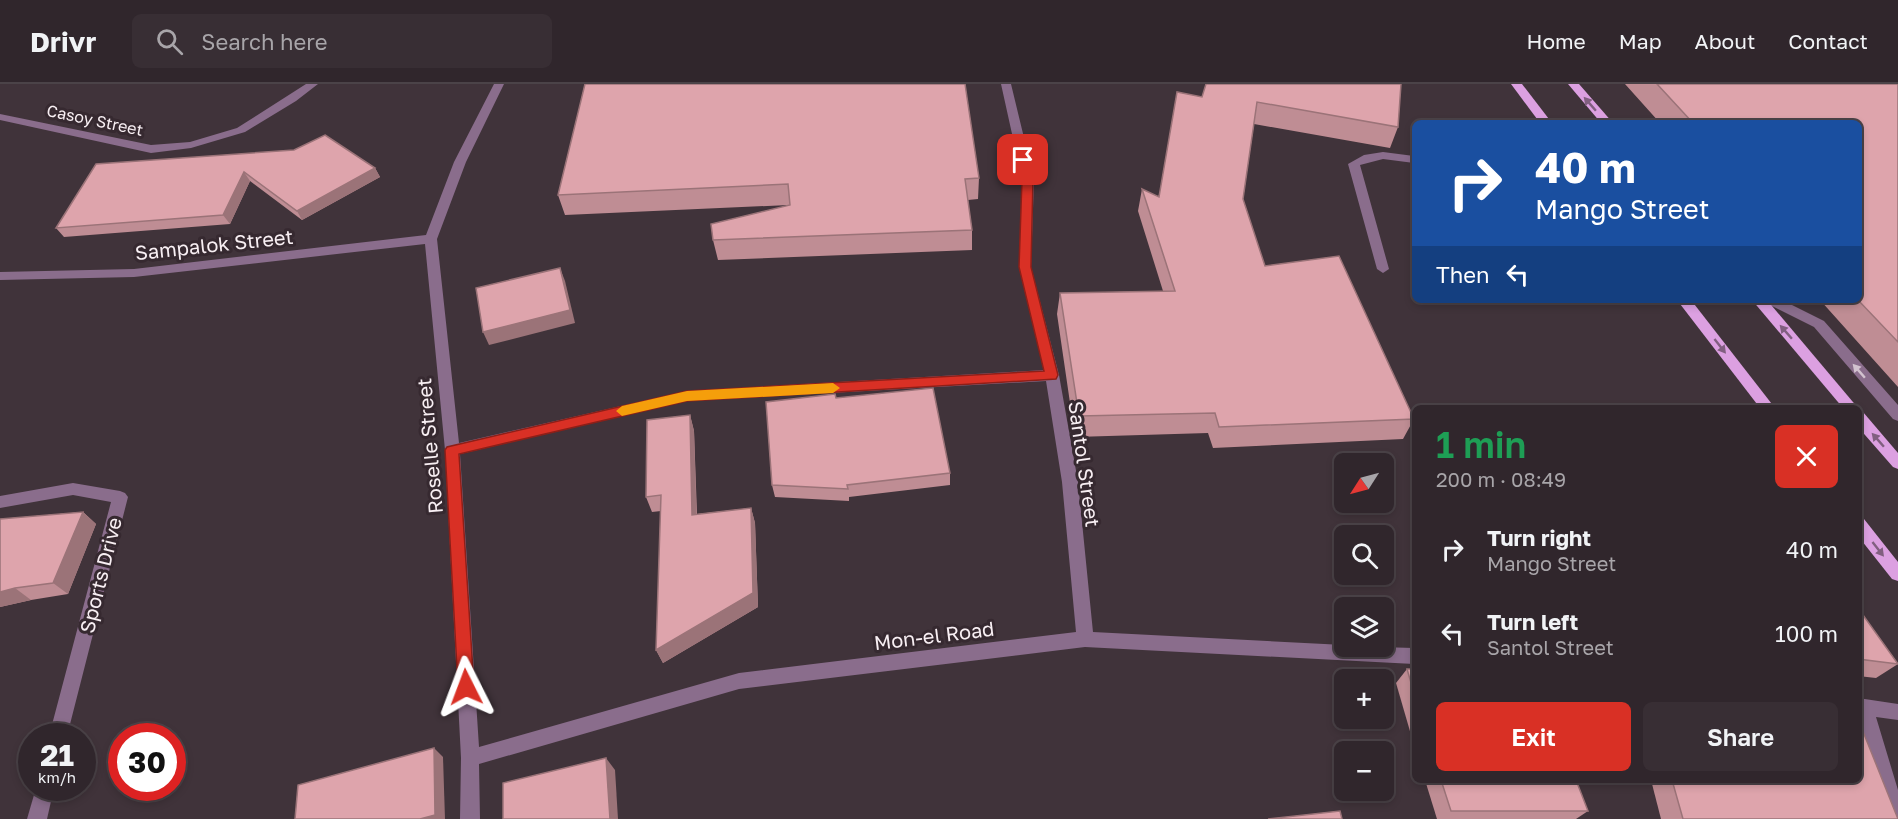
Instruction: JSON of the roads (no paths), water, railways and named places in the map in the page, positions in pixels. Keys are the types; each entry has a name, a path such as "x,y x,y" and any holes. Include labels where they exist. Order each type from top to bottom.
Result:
{"main road":[{"path":"1516,84 1544,120"},
{"path":"1574,84 1604,120"},
{"path":"1686,303 1766,405"},
{"path":"1762,303 1848,405"},
{"path":"1862,422 1898,463"},
{"path":"1862,529 1898,574"}],"street":[{"name":"Casoy Street","path":"0,117 151,149 191,145 241,130 313,84"},
{"name":"Roselle Street","path":"470,819 470,758 452,450 431,239 460,162 499,84"},
{"name":"Santol Street","path":"1006,84 1028,179 1025,267 1052,375 1070,482 1085,639"},
{"path":"1383,269 1354,164 1366,157 1385,155 1412,159"},
{"name":"Sampalok Street","path":"0,276 134,273 431,239"},
{"path":"1777,303 1819,324 1898,415"},
{"path":"452,450 687,396 1052,375"},
{"name":"Sports Drive","path":"0,502 73,489 120,497 61,723"},
{"name":"Mon-el Road","path":"470,758 739,681 1085,639 1412,656"},
{"path":"1862,707 1898,712"},
{"path":"1862,710 1897,819"},
{"path":"37,819 42,801"}]}
